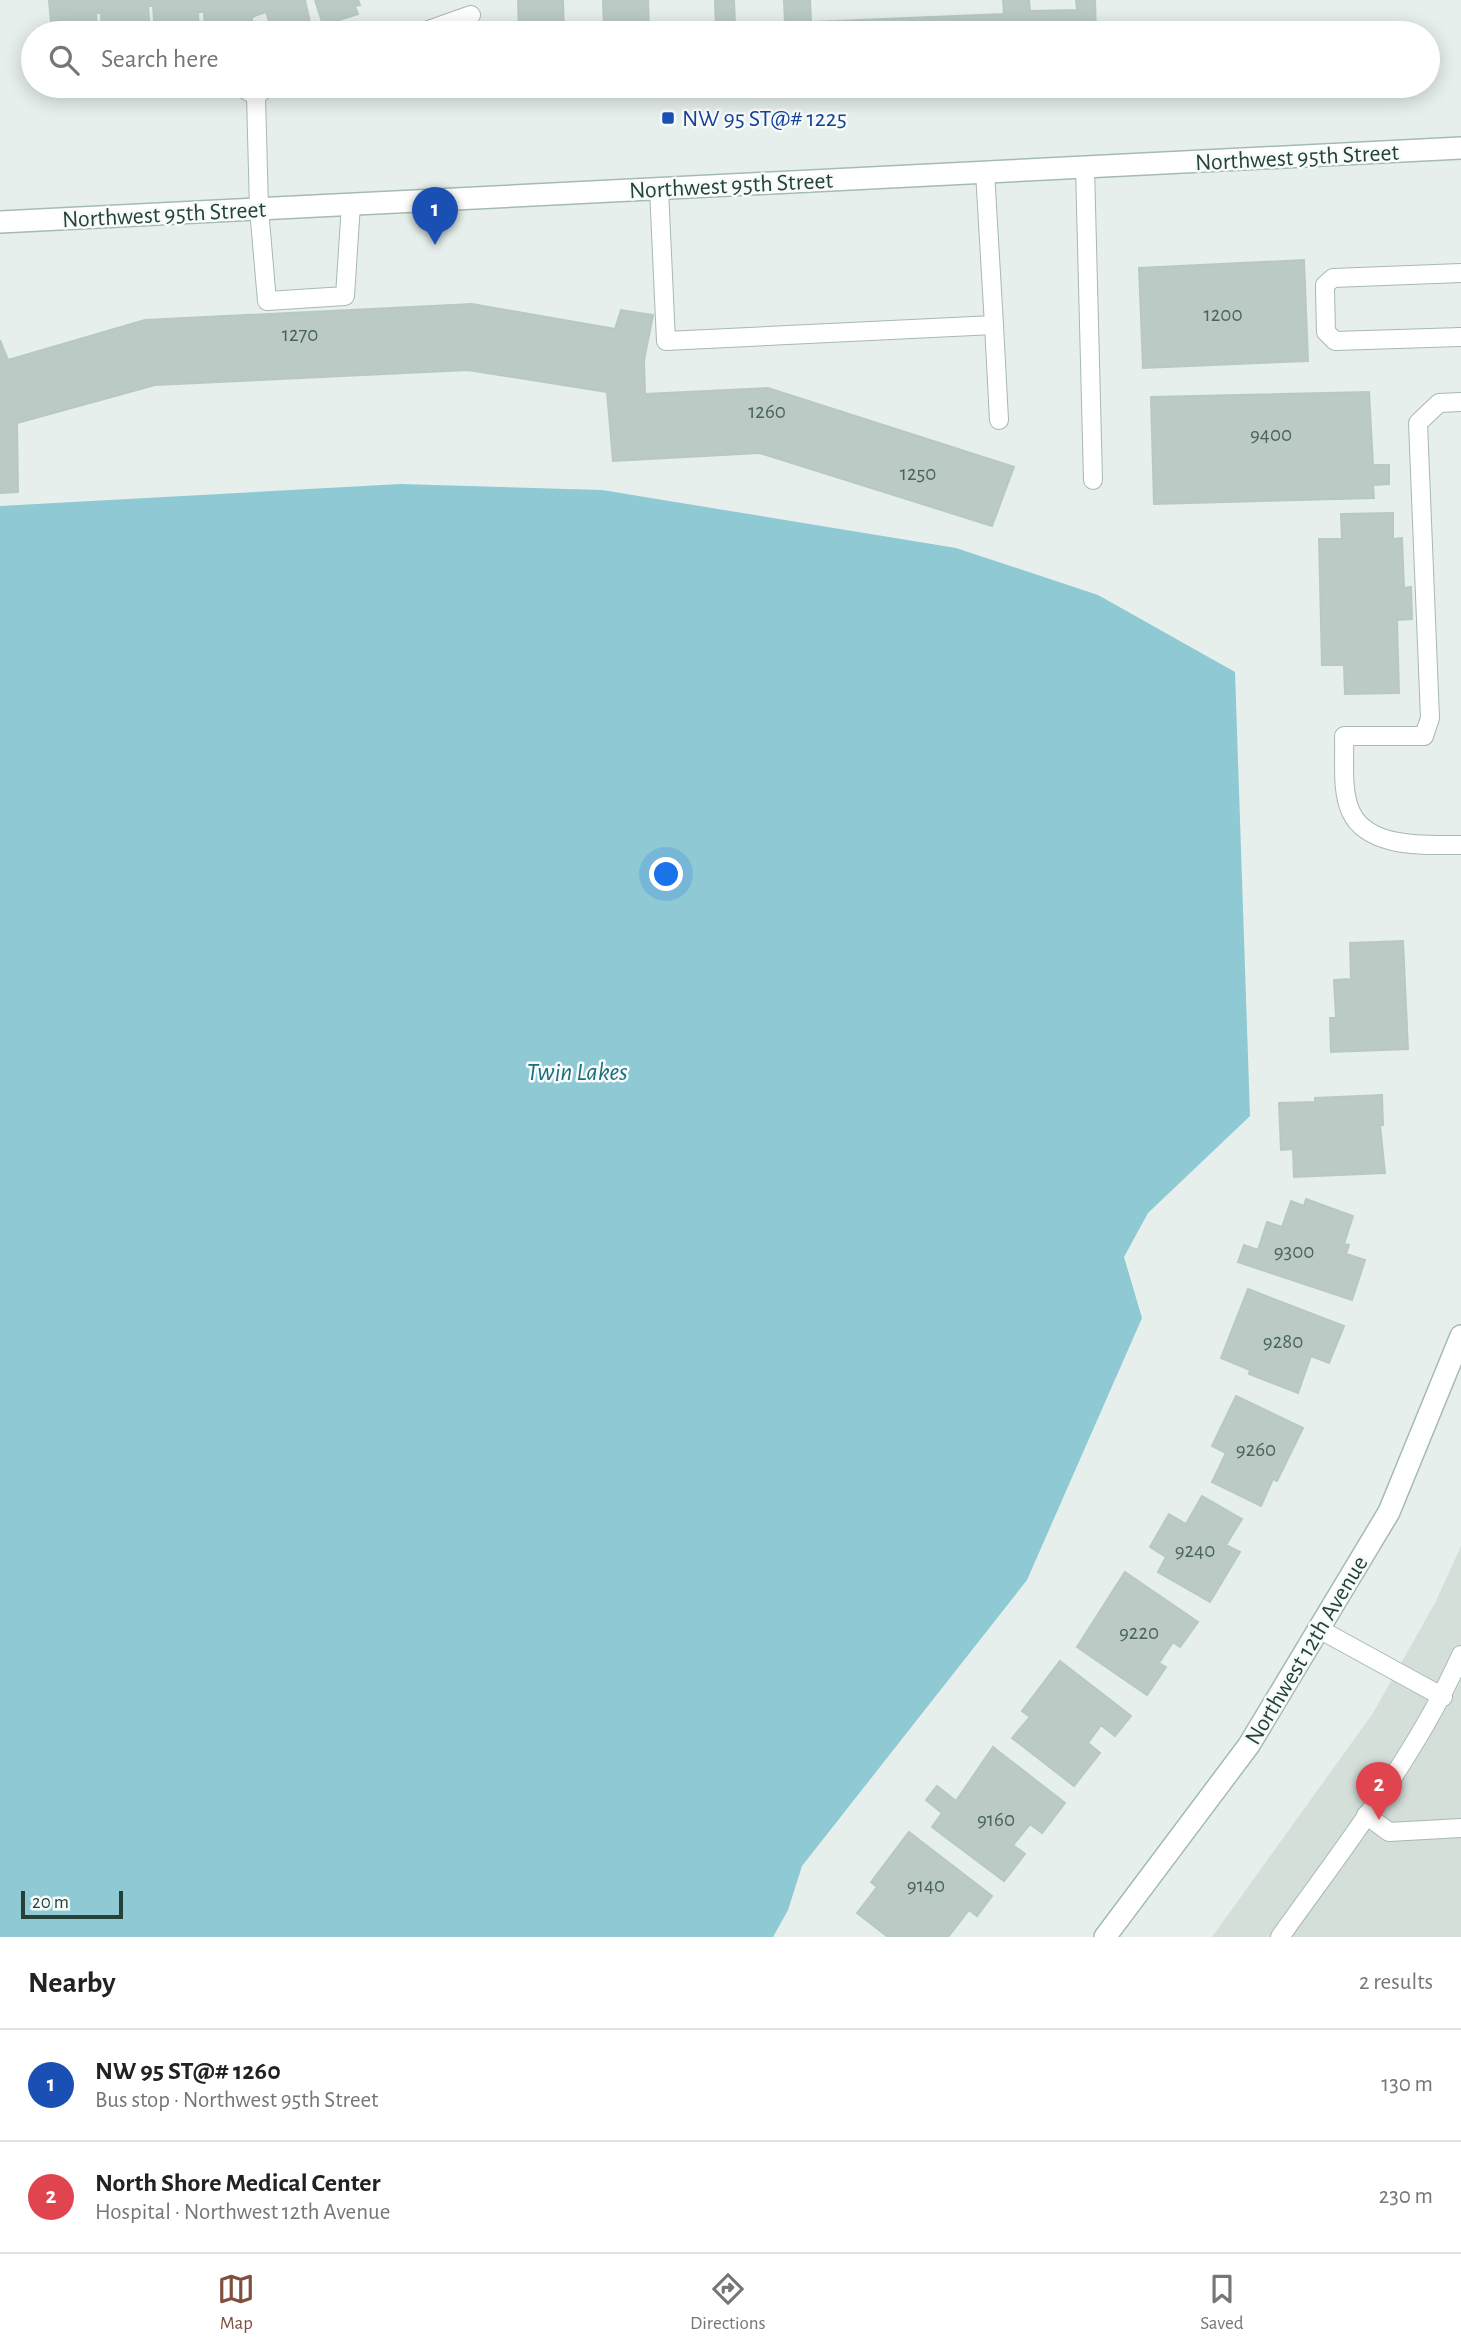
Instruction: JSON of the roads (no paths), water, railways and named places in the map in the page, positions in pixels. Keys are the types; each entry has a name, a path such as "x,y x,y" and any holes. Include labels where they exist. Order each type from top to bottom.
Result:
{"main road":[{"name":"Northwest 95th Street","path":"0,222 1461,148"},
{"name":"Northwest 12th Avenue","path":"1105,1937 1249,1745 1389,1512 1461,1336"}],"lane":[{"path":"454,21 471,15"},
{"path":"262,98 259,209 267,301 345,296 351,204"},
{"path":"1085,167 1093,480"},
{"path":"985,172 999,420"},
{"path":"659,189 666,341 994,324"},
{"path":"1461,273 1334,278 1329,280 1325,290 1326,332 1335,341 1461,337"},
{"path":"1461,402 1440,403 1418,423 1430,718 1424,736 1344,736 1351,813 1370,834 1416,845 1461,845"},
{"path":"1319,1629 1443,1697"},
{"path":"1280,1937 1366,1815 1443,1697 1461,1655"},
{"path":"1366,1815 1389,1832 1461,1828"}],"water":[{"name":"Twin Lakes","path":"400,484 602,490 956,548 1098,595 1235,672 1250,1116 1148,1213 1124,1257 1142,1318 1027,1580 802,1866 788,1910 773,1937 0,1937 0,506"}],"place":[{"name":"NW 95 ST@# 1225","path":"668,118"},
{"name":"NW 95 ST@# 1260","path":"435,245"},
{"name":"North Shore Medical Center","path":"1379,1820"}]}
